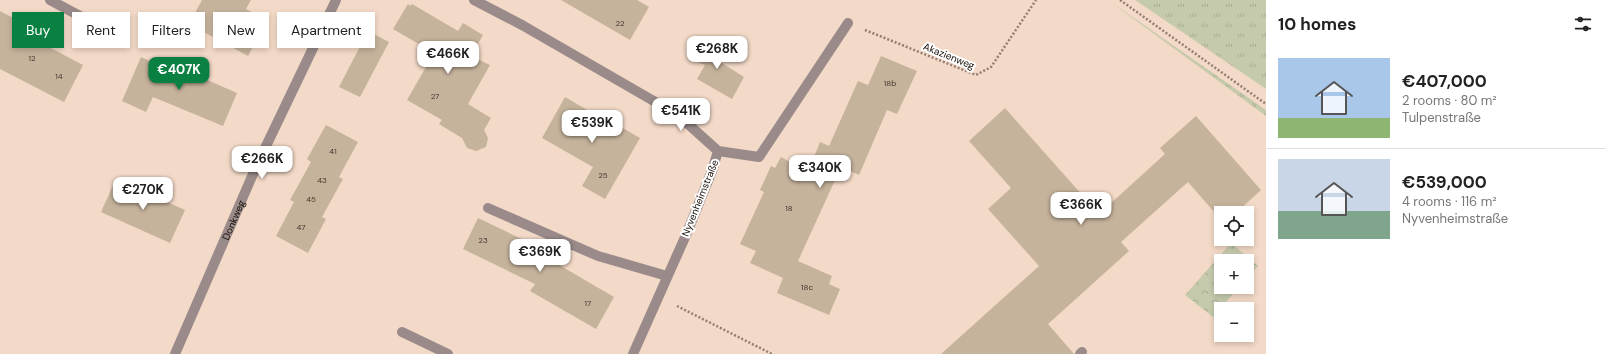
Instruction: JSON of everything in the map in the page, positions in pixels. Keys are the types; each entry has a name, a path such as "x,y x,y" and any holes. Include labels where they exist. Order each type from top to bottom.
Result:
{"street":[{"path":"50,0 72,12"},
{"name":"Donkweg","path":"175,354 256,167 336,0"},
{"name":"Nyvenheimstraße","path":"474,0 678,115 718,151 706,185 633,354"},
{"path":"718,151 759,157 848,23"},
{"path":"488,208 598,256 667,276"},
{"path":"402,332 448,354"}],"path":[{"name":"Akazienweg","path":"848,23 976,75 991,67 1036,0"},
{"path":"1120,0 1266,104"},
{"path":"658,297 772,354"}],"green space":[{"path":"1108,0 1266,110 1266,116"},
{"path":"1135,0 1266,0 1266,89"},
{"path":"1228,246 1235,246 1244,254 1221,254"},
{"path":"1214,262 1214,294 1233,294 1226,302 1214,302 1213,317 1185,295"},
{"path":"1254,263 1258,266 1254,270"}],"building":[{"path":"202,0 251,0 246,9 251,12 213,12 213,37 205,33 205,12 196,12"},
{"path":"561,0 637,0 649,7 630,40"},
{"path":"408,4 410,6 412,4 458,31 463,23 483,35 471,56 490,65 468,104 491,118 484,130 488,138 486,147 476,151 467,148 462,138 439,124 442,120 407,100 434,53 393,29"},
{"path":"0,11 12,17 12,48 51,48 83,65 64,102 0,69"},
{"path":"375,35 389,42 360,97 339,87 359,48 375,48"},
{"path":"704,39 726,52 720,62 744,77 732,99 697,79 705,65 693,60"},
{"path":"233,48 252,48 248,56"},
{"path":"881,56 917,71 897,114 887,110 859,175 841,167 798,261 832,276 829,284 840,289 829,315 777,293 783,278 750,263 756,251 740,244 764,192 760,190 771,166 775,168 781,157 808,172 820,142 829,146 858,81 868,85"},
{"path":"141,57 165,68 168,63 237,93 223,126 153,97 146,112 122,101"},
{"path":"565,97 640,138 605,199 582,186 593,167 542,138"},
{"path":"1005,108 1099,214 1165,154 1160,148 1196,116 1261,190 1244,206 1214,206 1214,212 1188,182 1121,242 1129,251 1048,324 1074,354 941,354 1039,266 988,209 1011,188 969,141"},
{"path":"326,125 358,142 339,177 343,179 322,217 326,219 308,253 276,236 294,202 290,200 311,162 307,159"},
{"path":"116,179 185,210 170,243 101,212"},
{"path":"478,218 526,241 525,245 614,297 596,329 530,291 535,284 463,249"}]}
